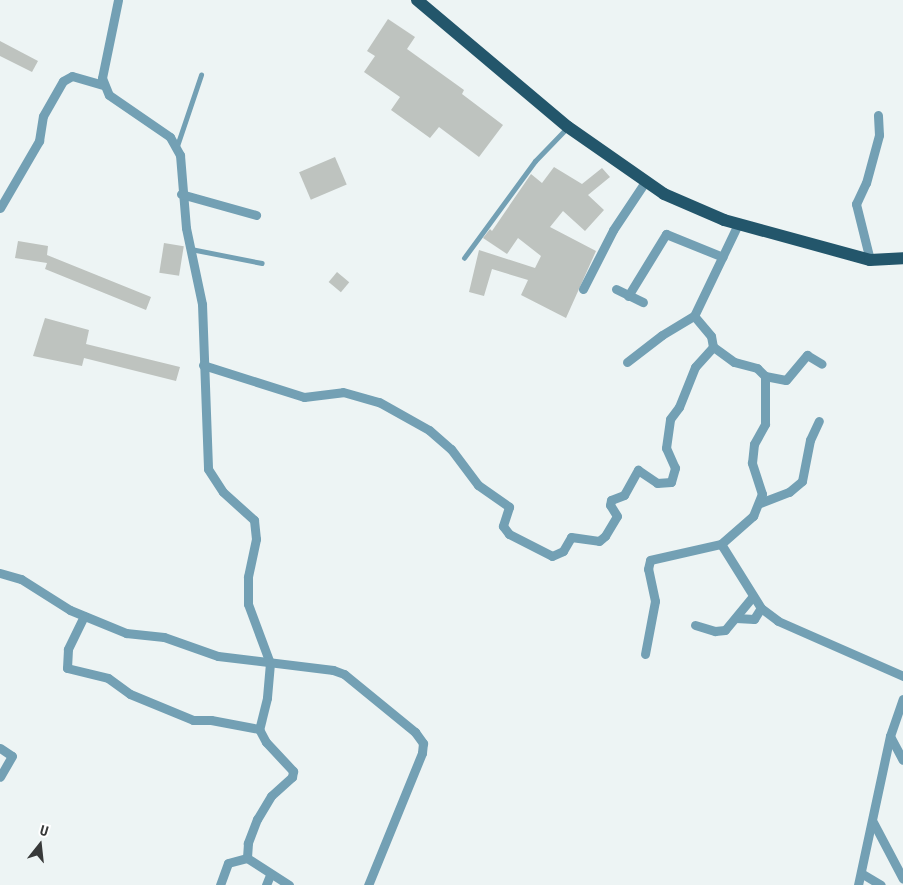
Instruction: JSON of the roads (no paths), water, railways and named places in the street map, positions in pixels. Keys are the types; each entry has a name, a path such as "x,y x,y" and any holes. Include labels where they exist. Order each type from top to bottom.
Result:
{"main road":[{"path":"417,0 568,127 645,182 684,204 738,224 870,260 903,258"}],"street":[{"path":"118,0 102,72 103,85 110,95 125,109 170,137 177,146 181,194 202,304 208,469 223,492 254,520 256,539 247,597 270,663 267,698 259,729"},
{"path":"0,208 39,141 43,116 63,81 72,76 103,85"},
{"path":"870,260 856,204 866,183 879,135 878,115"},
{"path":"583,289 613,230 645,182"},
{"path":"181,194 256,215"},
{"path":"627,362 662,335 694,316 738,224"},
{"path":"628,296 666,234 723,257"},
{"path":"616,289 643,302"},
{"path":"694,316 710,336 712,348 734,362 757,368 765,376 786,380 807,355 822,364"},
{"path":"203,365 304,397 343,392 379,402 428,430 450,450 478,485 509,507 502,526 509,534 552,556 563,551 571,537 599,541 605,536 617,516 611,500 624,494 638,470 657,484 671,482 675,468 666,448 670,419 695,367 712,348"},
{"path":"645,654 655,600 648,569 650,560 721,544 747,522 760,502 761,487 752,463 754,444 765,424 765,376"},
{"path":"760,502 789,492 802,480 810,440 819,421"},
{"path":"721,544 761,608 805,634 903,676"},
{"path":"0,573 21,580 84,616 126,632 164,637 202,652 270,663 322,668 344,674 416,732 423,743 422,753 368,885"},
{"path":"694,625 720,632 736,618 752,596"},
{"path":"736,618 754,619 761,608"},
{"path":"84,616 68,649 67,668 108,678 130,694 193,720 211,720 259,729 293,774 264,806 252,830 247,858"},
{"path":"858,885 890,736 903,699"},
{"path":"890,736 903,760"},
{"path":"0,748 12,756 0,778"},
{"path":"873,822 903,879"},
{"path":"247,858 268,882 289,885"},
{"path":"220,885 228,863 247,858"},
{"path":"861,873 881,885"}],"lane":[{"path":"177,146 201,75"},
{"path":"464,258 535,161 568,127"},
{"path":"191,249 262,262"}]}
